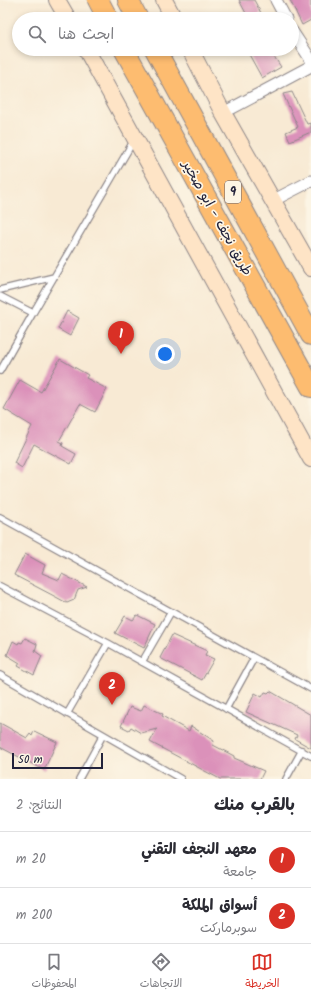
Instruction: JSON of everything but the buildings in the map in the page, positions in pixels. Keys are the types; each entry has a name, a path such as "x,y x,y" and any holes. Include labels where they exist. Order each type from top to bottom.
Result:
{"highway":[{"path":"98,0 104,12"},
{"path":"128,0 134,12"},
{"name":"طريق نجف - ابو صخير","path":"128,56 311,387"},
{"name":"طريق نجف - ابو صخير","path":"159,56 311,335"}],"main road":[{"path":"57,0 64,12"},
{"path":"164,0 170,12"},
{"path":"90,56 311,459"},
{"path":"194,56 223,113 311,268"}],"street":[{"path":"276,0 282,12"},
{"path":"299,42 311,60"},
{"path":"223,113 311,66"},
{"path":"272,201 311,181"}],"lane":[{"path":"0,371 135,138"},
{"path":"0,290 54,277"},
{"path":"0,296 34,313"},
{"path":"0,517 311,689"},
{"path":"0,586 108,643 311,756"},
{"path":"142,662 170,612"},
{"path":"67,714 108,643"},
{"path":"226,709 254,658"},
{"path":"0,676 181,779"},
{"path":"79,779 103,735"},
{"path":"286,779 302,750"}],"place":[{"name":"معهد النجف التقني","path":"121,354"},
{"name":"أسواق الملكة","path":"112,705"}]}
